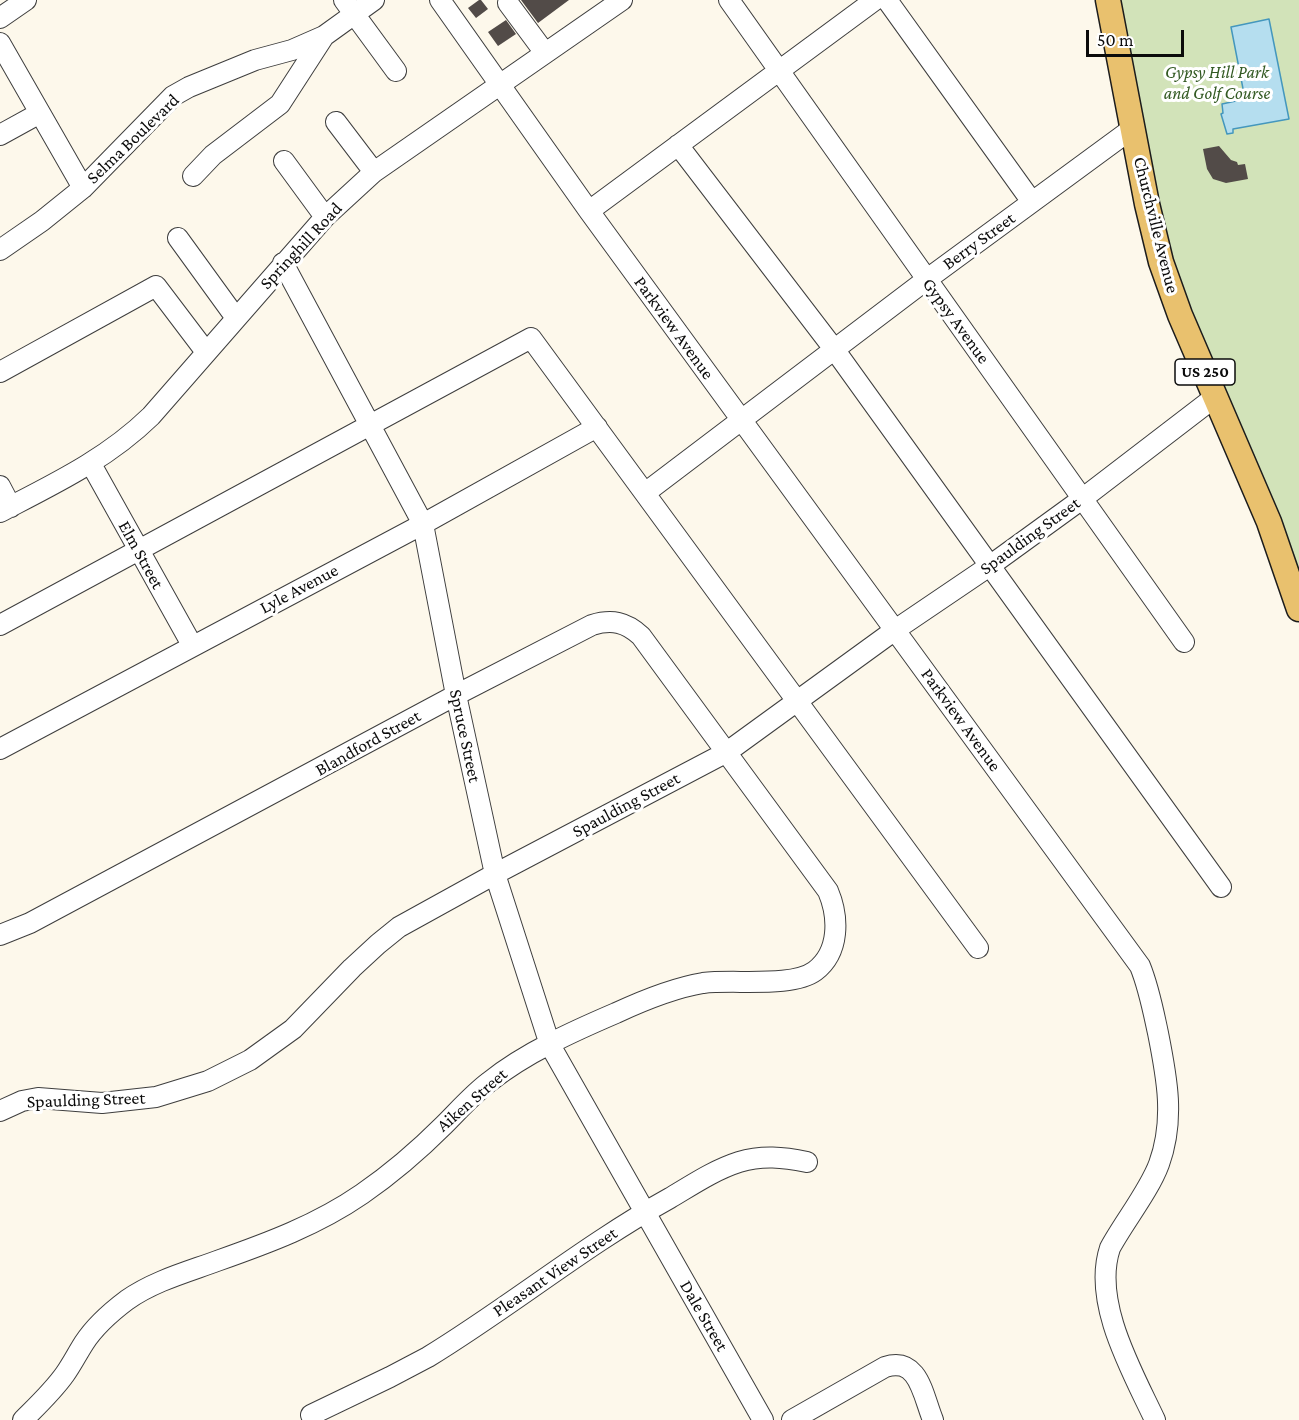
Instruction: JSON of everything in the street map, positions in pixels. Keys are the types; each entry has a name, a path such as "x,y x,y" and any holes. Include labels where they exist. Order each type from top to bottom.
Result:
{"main road":[{"name":"Churchville Avenue","path":"1108,0 1147,204 1161,262 1180,315 1269,522 1299,609"}],"street":[{"path":"0,18 26,0"},
{"name":"Selma Boulevard","path":"0,250 42,221 82,188 173,96 189,87 255,60 292,50 324,36 349,7 374,0"},
{"name":"Parkview Avenue","path":"440,0 590,211 1140,966 1146,981 1165,1071 1169,1097 1168,1125 1165,1147 1158,1167 1110,1248 1107,1258 1105,1293 1110,1318 1155,1420"},
{"name":"Springhill Road","path":"5,509 91,464 134,432 325,217 374,172 545,53 594,7 622,0"},
{"name":"Gypsy Avenue","path":"729,0 1184,642"},
{"path":"590,211 875,0"},
{"path":"887,0 1032,202"},
{"path":"508,3 545,53"},
{"path":"349,7 396,71"},
{"path":"193,176 213,155 280,104 324,36"},
{"path":"0,43 82,188"},
{"path":"0,135 40,113"},
{"path":"336,122 374,172"},
{"name":"Berry Street","path":"645,493 926,280 1133,128"},
{"path":"678,146 834,349 1221,887"},
{"path":"284,160 325,217"},
{"path":"178,238 236,318"},
{"name":"Spruce Street","path":"283,263 423,525 456,695 495,874 550,1045 645,1212"},
{"path":"0,372 156,286 206,352"},
{"path":"0,625 531,338 978,948"},
{"name":"Spaulding Street","path":"0,1112 16,1103 38,1098 90,1103 138,1100 174,1093 219,1076 250,1060 294,1029 352,968 393,932 495,874 727,752 895,630 991,565 1215,397"},
{"name":"Lyle Avenue","path":"0,749 192,645 423,525 597,428"},
{"name":"Elm Street","path":"91,464 192,645"},
{"path":"0,486 5,509"},
{"name":"Blandford Street","path":"0,935 41,917 592,624 615,621 632,627 727,752"},
{"name":"Aiken Street","path":"24,1420 62,1379 92,1332 105,1318 128,1300 162,1281 294,1232 341,1208 401,1164 489,1082 511,1066 616,1013 673,990 716,982 794,981 814,972 828,957 834,940 833,906 828,891 727,752"},
{"name":"Pleasant View Street","path":"311,1415 390,1377 435,1352 645,1212 723,1168 741,1162 773,1157 807,1162"},
{"name":"Dale Street","path":"645,1212 764,1420"},
{"path":"792,1420 885,1367 898,1364 906,1366 914,1373 933,1420"}],"green space":[{"name":"Gypsy Hill Park and Golf Course","path":"1118,0 1299,0 1299,577 1253,452 1192,316 1172,264 1157,208"}],"water":[{"path":"1269,19 1289,119 1233,129 1233,133 1227,134 1221,114 1223,113 1222,104 1245,99 1231,27"}],"building":[{"path":"479,0 488,9 476,18 468,8"},
{"path":"521,0 569,0 538,23"},
{"path":"506,20 516,34 498,46 488,32"},
{"path":"1219,146 1238,165 1245,164 1248,179 1226,183 1213,179 1207,169 1203,149"}]}
